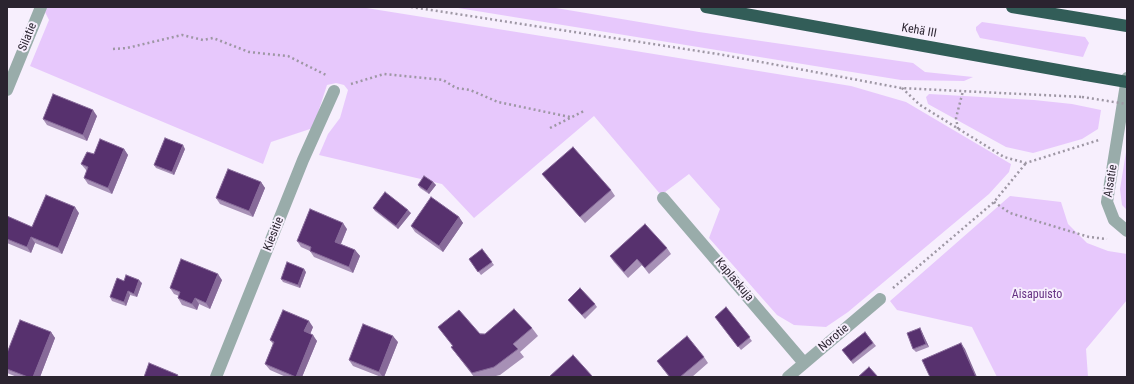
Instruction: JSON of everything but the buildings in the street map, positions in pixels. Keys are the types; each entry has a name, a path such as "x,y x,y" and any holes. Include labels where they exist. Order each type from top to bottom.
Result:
{"highway":[{"name":"Kehä III","path":"706,7 1127,82"},
{"path":"1012,7 1127,26"}],"street":[{"name":"Silatie","path":"7,90 41,7"},
{"name":"Aisatie","path":"1127,78 1107,202 1114,220 1127,231"},
{"name":"Kiesitie","path":"216,377 303,160 334,91"},
{"name":"Kaplaskuja","path":"663,198 804,363"},
{"name":"Norotie","path":"788,377 880,299"}],"path":[{"path":"411,7 718,54 901,88 1082,97 1127,104"},
{"path":"113,49 127,48 182,35 203,40 213,38 249,52 288,56 329,76 334,91 384,74 443,80 456,88 470,90 498,102 570,117"},
{"path":"901,88 920,105 1004,157 1026,163"},
{"path":"958,129 956,118 963,91"},
{"path":"550,128 584,111"},
{"path":"880,299 994,202 1026,163 1103,138 1110,141 1118,138"},
{"path":"994,202 1010,213 1089,237 1110,240"}],"green space":[{"path":"47,7 360,7 851,86 906,102 1011,164 1009,172 989,194 848,312 826,327 794,325 777,315 709,238 720,209 689,174 661,195 594,116 474,218 442,184 319,155 328,134 340,118 348,90 344,85 336,83 327,85 313,128 271,142 263,164 30,66 49,20 45,12"},
{"path":"452,7 550,7 699,32 913,63 925,72 973,77 964,81 901,80"},
{"path":"982,22 1085,37 1089,43 1083,57 980,38 976,27"},
{"path":"929,94 1034,100 1072,104 1101,110 1098,129 1082,139 1033,153 1006,147 928,104 926,97"},
{"path":"1127,146 1127,210 1122,205 1120,189"},
{"name":"Aisapuisto","path":"1010,196 1061,202 1068,224 1087,243 1108,251 1127,254 1127,300 1086,349 1088,377 997,377 972,327 897,310 890,301"}]}
